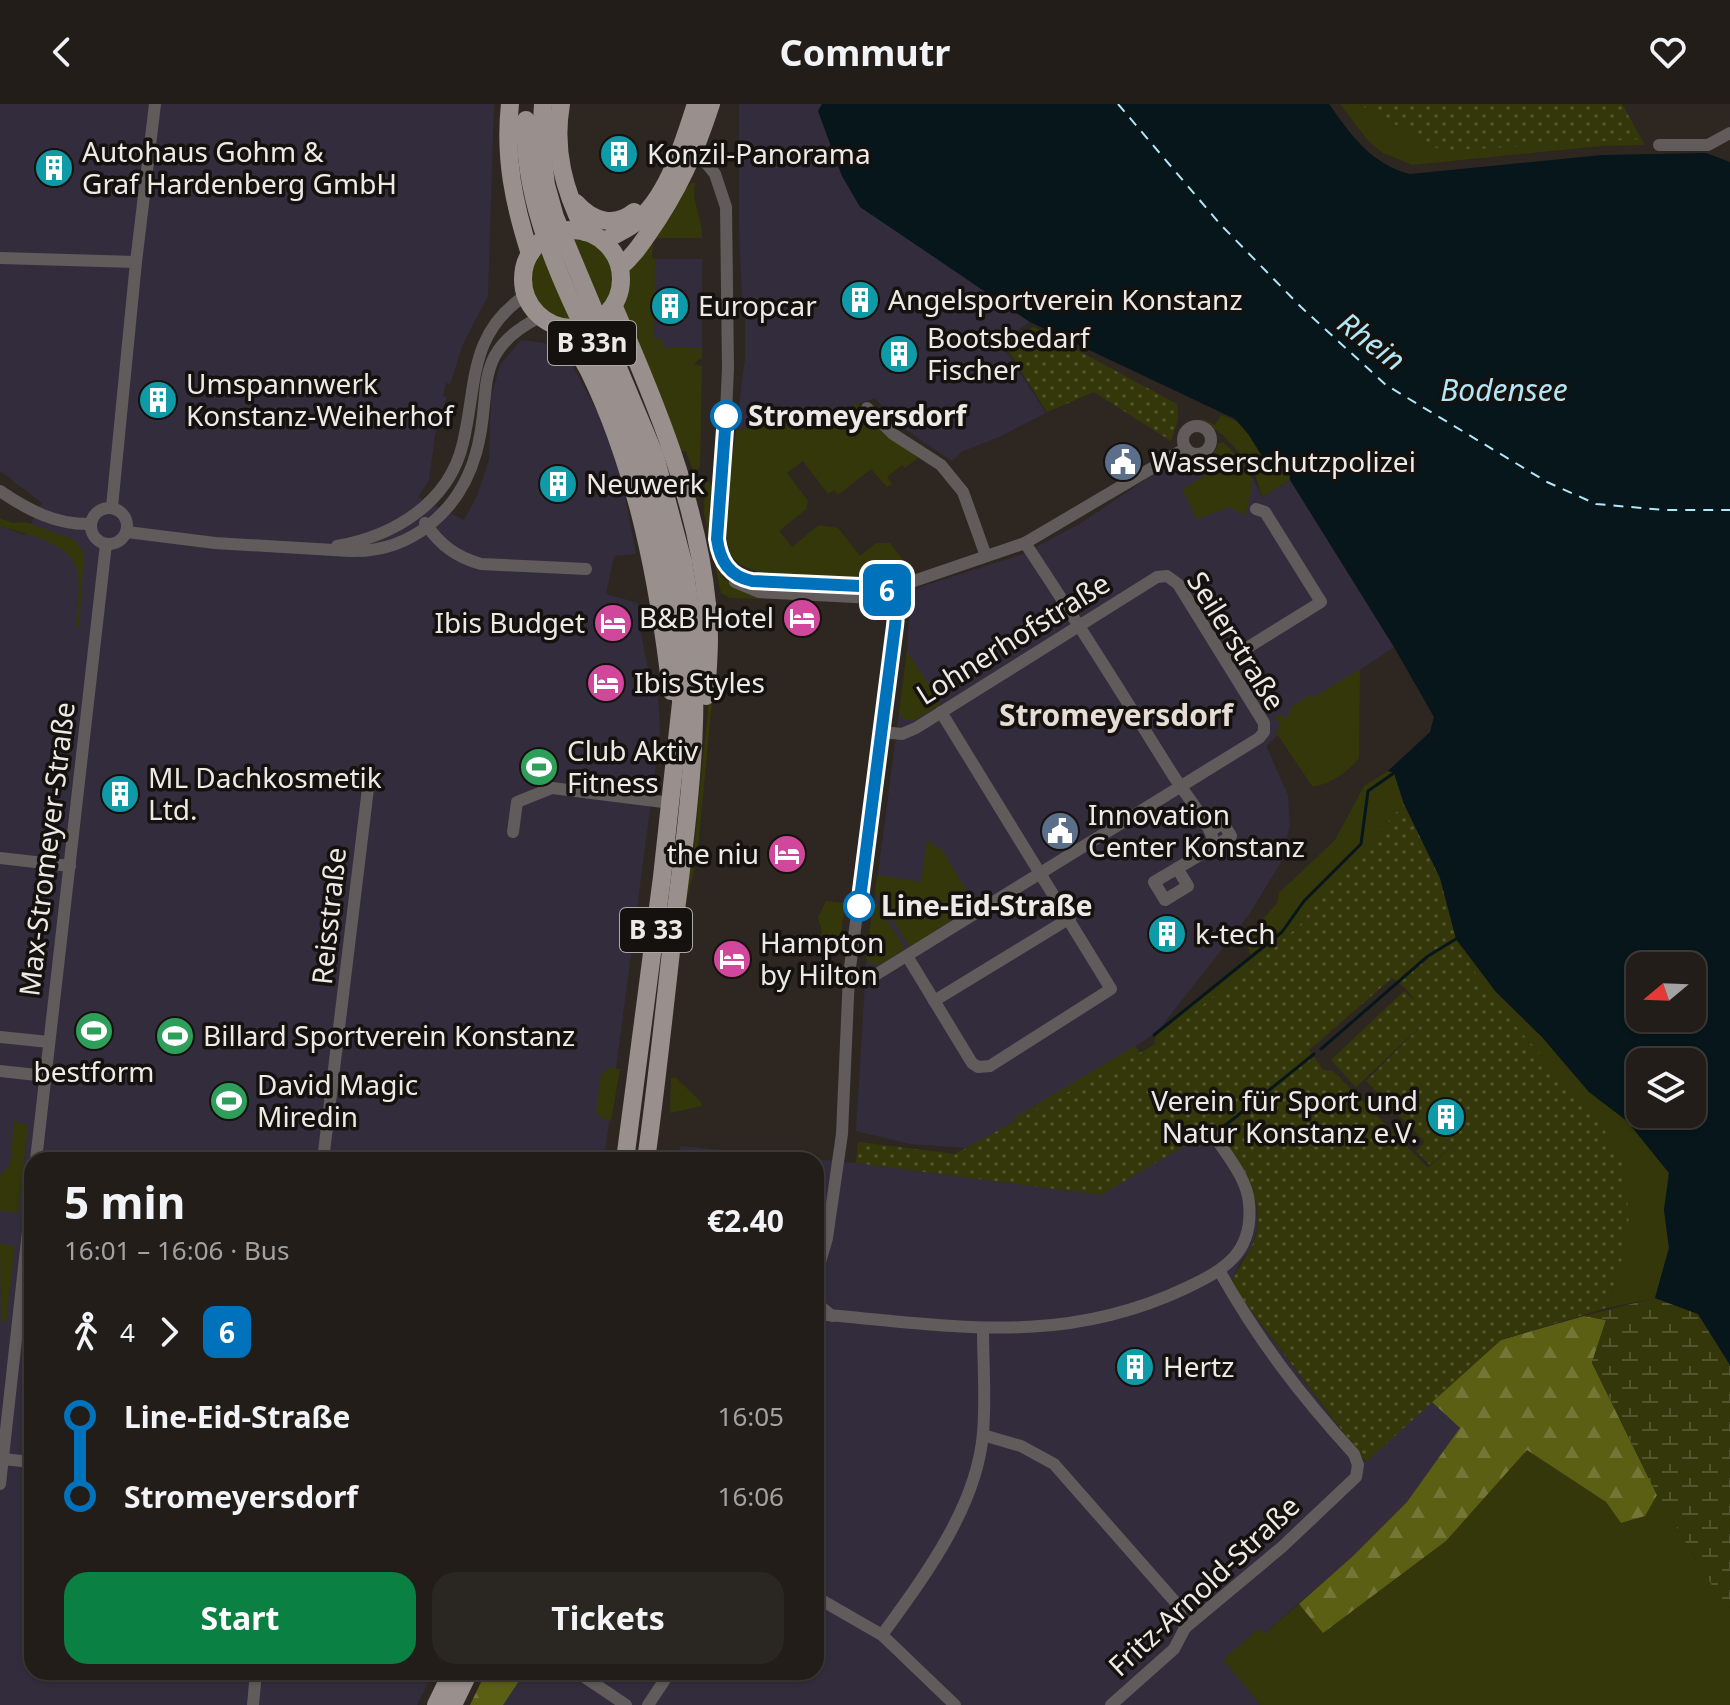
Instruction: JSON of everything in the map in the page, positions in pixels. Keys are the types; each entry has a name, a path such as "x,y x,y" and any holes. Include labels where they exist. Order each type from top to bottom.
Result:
{"main road":[{"name":"B 33n","path":"528,104 526,151 538,213 632,434 676,563 681,703 677,739"},
{"name":"B 33n","path":"543,104 542,156 555,217 620,366 655,456 676,563 692,622 696,720"},
{"path":"604,242 637,222 687,152 696,104"},
{"path":"620,267 632,257 660,219 687,152 711,104"},
{"path":"560,109 559,159 568,195 585,232"},
{"path":"509,111 507,143 510,177 530,254"},
{"path":"568,195 586,214 603,221 621,219 648,208"},
{"path":"573,230 585,232 611,249 620,267 621,285 614,307 598,321 588,326 565,328 540,317 526,295 523,280 525,264 530,254 551,235 573,230"},
{"name":"B 33","path":"614,307 670,444 703,574 709,652 706,697 696,720 647,1152"},
{"name":"B 33","path":"565,328 598,393 638,512 653,573 677,739 626,1152"},
{"path":"436,1705 448,1680"},
{"path":"453,1705 465,1680"}],"street":[{"path":"112,507 155,104"},
{"path":"1659,145 1708,145 1730,133"},
{"path":"687,152 707,164 715,174 726,207 728,368 723,490 717,539 725,571 743,587 759,592 893,599 908,583 1025,543 1186,448"},
{"path":"0,258 136,262"},
{"path":"319,549 375,536 418,514 438,493 458,462 477,359 483,345 510,306 526,295"},
{"path":"127,532 215,543 372,552 401,543 428,528 450,504 471,469 477,451 488,373 495,355 514,332 540,317"},
{"path":"867,408 893,434 941,465 963,492 986,556"},
{"path":"0,491 38,514 73,524 91,524"},
{"path":"112,507 125,516 127,532 121,540 106,544 94,537 91,524 98,511 112,507"},
{"path":"1226,661 1321,602 1265,512 1256,509"},
{"path":"418,514 446,549 470,561 586,569"},
{"path":"1025,543 1180,787 1212,830 1215,846 1177,868"},
{"name":"Max-Stromeyer-Straße","path":"37,1152 106,544"},
{"name":"Seilerstraße","path":"1167,576 1178,584 1264,723 1264,732 1259,738 1180,787"},
{"name":"Lohnerhofstraße","path":"882,732 902,734 1157,577 1167,576"},
{"path":"824,1248 842,1134 849,975 896,616 893,599"},
{"path":"907,956 972,1063 978,1067 990,1066 1111,989 941,712"},
{"name":"Reisstraße","path":"324,1152 370,772"},
{"path":"849,975 877,974 1180,787"},
{"path":"513,832 517,802 552,788 671,803"},
{"path":"0,858 70,866"},
{"path":"934,1001 1070,918"},
{"path":"0,1037 49,1042"},
{"path":"0,1071 46,1076"},
{"path":"824,1315 983,1328 1034,1328 1109,1317 1168,1297 1220,1272 1236,1256 1249,1224 1249,1202 1235,1168 1213,1134"},
{"name":"Fritz-Arnold-Straße","path":"1111,1705 1174,1649 1185,1628 1282,1547 1356,1477 1358,1465 1354,1454 1279,1367 1249,1324 1220,1272"},
{"path":"0,1484 24,1277"},
{"path":"824,1309 832,1316"},
{"path":"882,1635 950,1534 965,1501 983,1435 983,1328"},
{"path":"983,1435 1021,1446 1054,1464 1177,1604 1185,1628"},
{"path":"3,1459 24,1461"},
{"path":"824,1602 882,1635 955,1705"},
{"path":"253,1705 255,1680"},
{"path":"589,1680 626,1705"},
{"path":"648,1705 665,1680"}],"shaded area":[{"path":"0,104 494,104 488,296 463,344 450,384 446,383 443,396 447,397 435,435 429,480 418,497 464,520 477,496 489,460 491,397 500,365 521,340 544,343 566,354 598,413 620,470 636,554 614,556 606,594 638,603 647,665 658,693 660,733 605,1152 24,1152 24,1680 430,1680 417,1705 0,1705 0,526 25,535 42,503 0,471"},
{"path":"739,104 822,104 818,111 842,176 1005,307 1030,322 1000,342 1046,413 961,452 952,461 899,425 875,398 842,410 736,430 745,359 739,227"},
{"path":"652,259 702,259 702,348 651,349"},
{"path":"1223,442 1248,468 1262,497 1290,480 1292,482 1394,647 1311,703 1266,746 1288,795 1290,826 1281,862 1248,916 1157,1032 1136,1046 1140,1053 966,1148 910,1144 856,1131 866,967 907,651 911,590 1023,554 1081,523 1184,454 1198,460 1212,457 1218,444"},
{"path":"1212,1128 1242,1170 1255,1195 1258,1225 1252,1247 1239,1264 1231,1284 1365,1462 1431,1401 1461,1428 1407,1502 1353,1556 1264,1634 1259,1629 1224,1660 1261,1705 477,1705 489,1680 824,1680 824,1160 1101,1195"},
{"path":"680,1146 742,1152 679,1152"}],"green space":[{"path":"1340,104 1359,104 1442,151 1622,104 1645,145 1602,146 1412,165 1383,153 1369,142"},
{"path":"1359,104 1622,104 1641,139 1442,151"},
{"path":"695,183 702,238 653,238 652,258 655,259 654,338 662,339 663,348 702,348 702,360 694,364 702,366 700,467 696,471 686,451 682,451 673,438 624,312 627,279 634,261 668,210"},
{"path":"564,238 580,238 595,245 606,256 613,279 610,295 601,308 580,320 564,320 549,313 538,302 531,287 531,271 538,256 549,245"},
{"path":"1034,327 1177,404 1178,420 1171,441 1094,392 1047,412 1003,342"},
{"path":"858,403 875,426 918,458 887,477 892,484 887,487 871,469 838,495 834,490 828,494 803,461 787,473 808,501 806,509 779,531 792,547 819,525 838,528 860,556 876,543 890,543 911,571 899,580 806,579 756,571 739,563 730,552 726,524 727,491 736,430 842,410"},
{"path":"1221,415 1241,423 1270,469 1289,463 1290,480 1262,497 1253,468 1223,435 1202,421 1215,425"},
{"path":"1223,442 1242,461 1250,475 1251,491 1245,516 1230,507 1197,519 1182,490 1218,467 1212,457 1218,444"},
{"path":"689,478 698,480 697,510 716,659 697,859 687,898 656,1148 684,897 693,858 713,659"},
{"path":"708,481 713,485 709,508 714,510 714,552 720,572 735,585 777,599 730,598 721,593 704,513 705,483"},
{"path":"0,518 12,523 25,522 75,540 84,554 79,626 76,626 79,580 74,563 67,554 47,541 0,526"},
{"path":"907,651 941,704 915,720 905,720 899,713"},
{"path":"1360,669 1359,758 1338,777 1312,786 1275,731 1281,726 1275,716 1280,714 1285,718 1291,714 1287,710"},
{"path":"1388,771 1394,773 1404,804 1324,892 1300,925 1154,1045 1157,1032 1251,958 1246,939 1277,903 1279,893 1335,840 1364,786"},
{"path":"1404,804 1440,878 1456,939 1488,994 1569,1087 1593,1109 1623,1164 1629,1218 1621,1263 1606,1308 1501,1340 1366,1462 1231,1284 1252,1246 1258,1214 1249,1184 1213,1129 1101,1195 856,1163 858,1142 955,1154 1154,1045 1300,925 1324,892","holes":["1392,978 1419,1004 1404,991 1331,1060 1356,1087 1428,1019 1366,1081 1425,1142 1416,1151 1430,1165 1466,1134 1428,1168 1333,1071 1323,1070 1309,1050"]},
{"path":"927,840 943,851 975,905 910,947 875,892 877,875 921,882"},
{"path":"874,899 905,949 881,964 871,964 866,958"},
{"path":"826,901 845,903 839,953 794,947 799,940 816,944 819,941 822,932 818,917"},
{"path":"1456,939 1496,992 1542,1037 1589,1092 1626,1120 1626,1128 1633,1128 1669,1173 1664,1210 1669,1248 1655,1298 1606,1308 1621,1263 1593,1109 1569,1087 1488,994"},
{"path":"1135,1046 1140,1053 1014,1121 1014,1118"},
{"path":"608,1068 620,1069 611,1121 600,1117 596,1111 601,1075"},
{"path":"675,1077 701,1102 701,1106 670,1113 671,1078"},
{"path":"14,1121 28,1126 18,1213 0,1211 0,1175 10,1165"},
{"path":"0,1244 15,1246 6,1321 1,1323"},
{"path":"1655,1298 1698,1314 1730,1365 1730,1608 1722,1602 1657,1495 1592,1362 1606,1320 1584,1316"},
{"path":"1584,1316 1606,1320 1592,1363 1657,1495 1645,1516 1621,1523 1606,1502 1527,1450 1446,1541 1323,1633 1299,1604 1407,1502 1460,1428 1431,1401 1501,1340"},
{"path":"1527,1449 1606,1502 1621,1523 1645,1516 1657,1495 1722,1602 1730,1608 1730,1705 1261,1705 1223,1660 1259,1628 1264,1634 1299,1604 1324,1632 1446,1541"},
{"path":"482,1680 520,1680 503,1705 470,1705"}],"water":[{"name":"Bodensee","path":"822,104 1329,104 1373,156 1410,174 1602,155 1706,153 1730,162 1730,1365 1698,1314 1655,1298 1669,1248 1664,1210 1669,1173 1633,1128 1706,1128 1706,1048 1626,1048 1626,1120 1589,1092 1542,1037 1496,992 1456,939 1440,878 1404,804 1394,773 1388,771 1430,732 1434,717 1290,480 1289,463 1270,469 1235,419 1030,322 860,207 842,176 818,111"}],"waterway":[{"path":"1154,1035 1282,932 1304,901 1361,844 1368,791 1394,773"},
{"path":"1321,1049 1428,956 1456,939"},
{"path":"1222,1128 1314,1054"}],"ferry route":[{"path":"1118,104 1220,224 1301,307 1386,385 1547,482 1596,504 1665,510 1730,510"}],"bus line":[{"name":"6","path":"726,416 717,539 719,554 727,568 752,581 882,587 893,599 895,626 859,906"}],"place":[{"name":"Konzil-Panorama","path":"619,154"},
{"name":"Autohaus Gohm & Graf Hardenberg GmbH","path":"54,168"},
{"name":"Angelsportverein Konstanz","path":"860,300"},
{"name":"Europcar","path":"670,306"},
{"name":"Bootsbedarf Fischer","path":"899,354"},
{"name":"Umspannwerk Konstanz-Weiherhof","path":"158,400"},
{"name":"Stromeyersdorf","path":"726,416"},
{"name":"Wasserschutzpolizei","path":"1123,462"},
{"name":"Neuwerk","path":"558,484"},
{"name":"B&B Hotel","path":"802,618"},
{"name":"Ibis Budget","path":"613,623"},
{"name":"Ibis Styles","path":"606,683"},
{"name":"Club Aktiv Fitness","path":"539,767"},
{"name":"ML Dachkosmetik Ltd.","path":"120,794"},
{"name":"Innovation Center Konstanz","path":"1060,831"},
{"name":"the niu","path":"787,854"},
{"name":"Line-Eid-Straße","path":"859,906"},
{"name":"k-tech","path":"1167,934"},
{"name":"Hampton by Hilton","path":"732,959"},
{"name":"bestform","path":"94,1031"},
{"name":"Billard Sportverein Konstanz","path":"175,1036"},
{"name":"David Magic Miredin","path":"229,1101"},
{"name":"Verein für Sport und Natur Konstanz e.V.","path":"1446,1117"},
{"name":"Hertz","path":"1135,1367"}],"district":[{"name":"Stromeyersdorf","path":"1116,716"}],"water label":[{"name":"Rhein","path":"1371,342"}]}
